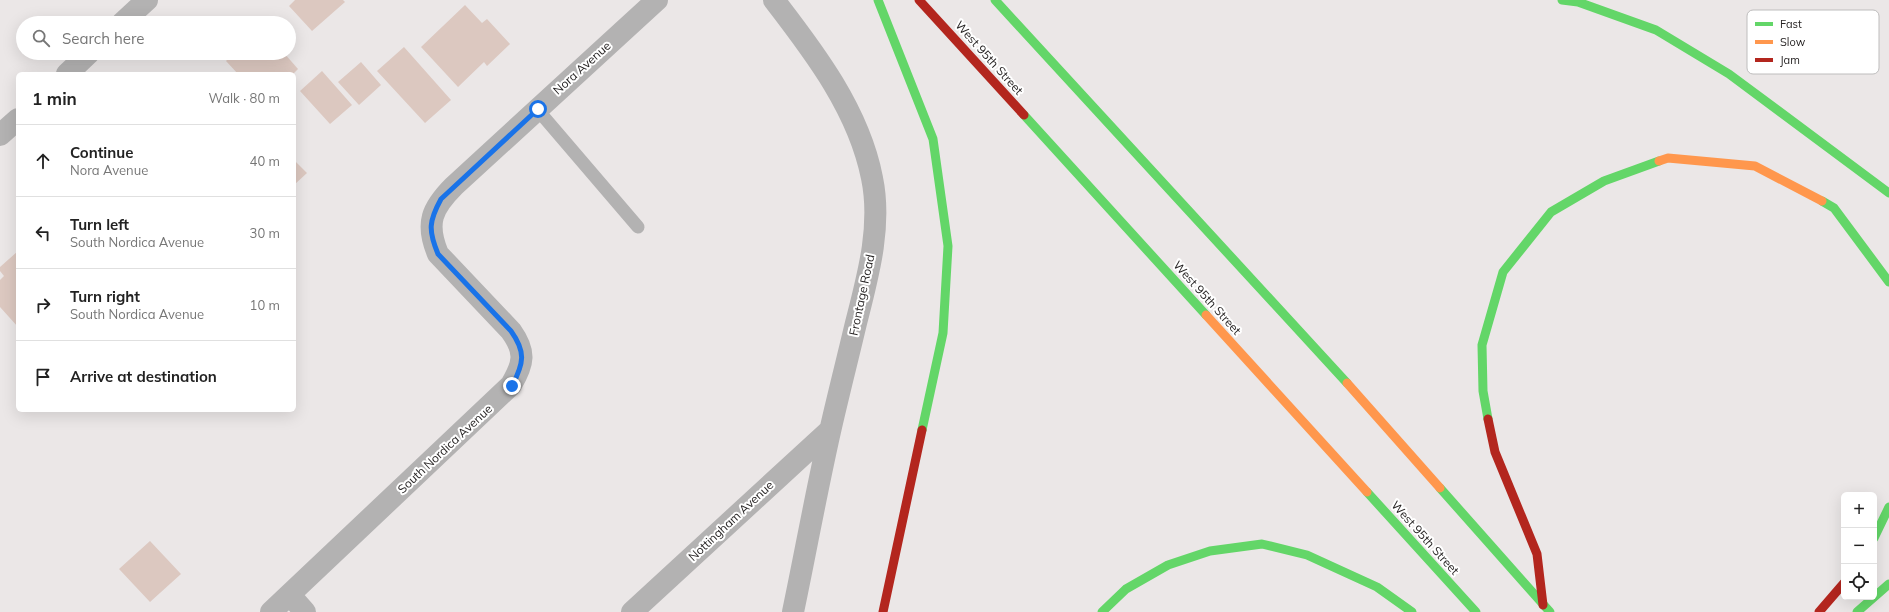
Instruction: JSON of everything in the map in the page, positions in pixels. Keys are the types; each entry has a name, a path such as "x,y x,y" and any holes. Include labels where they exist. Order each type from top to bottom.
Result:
{"main road":[{"path":"878,0 933,139 948,246 943,332 883,612"},
{"name":"West 95th Street","path":"919,0 1476,612"},
{"path":"995,0 1338,372 1550,612"},
{"path":"1562,0 1578,2 1656,30 1729,74 1889,193"},
{"path":"1543,605 1537,554 1495,452 1482,391 1482,345 1503,272 1551,212 1604,181 1668,158 1756,166 1834,208 1889,282"},
{"path":"1877,532 1889,507"},
{"path":"1102,612 1126,588 1168,565 1210,551 1262,544 1307,555 1377,587 1412,612"},
{"path":"1857,612 1889,584"},
{"path":"1819,612 1841,587"}],"street":[{"path":"130,16 147,0"},
{"name":"Nora Avenue","path":"431,226 435,211 441,199 657,0"},
{"name":"Frontage Road","path":"774,0 808,44 843,100 861,140 872,178 875,217 870,264 830,430 793,612"},
{"path":"69,72 82,60"},
{"path":"0,135 16,121"},
{"name":"South Nordica Avenue","path":"271,612 502,396 512,386 518,374 522,353 518,342 511,331 438,254 431,239 431,226"},
{"name":"Nottingham Avenue","path":"632,612 830,430"},
{"path":"290,595 305,612"}],"lane":[{"path":"538,109 638,227"}],"building":[{"path":"295,0 343,0 345,2 312,31 289,6"},
{"path":"465,5 482,23 487,19 510,44 487,66 484,62 458,87 421,47"},
{"path":"404,47 451,100 425,123 377,71"},
{"path":"290,60 298,69 295,72 236,72 226,61"},
{"path":"361,62 381,85 359,105 338,82"},
{"path":"322,71 352,105 330,124 300,91"},
{"path":"296,162 307,173 296,183"},
{"path":"16,253 16,325 0,307 0,280 4,276 0,271 0,267"},
{"path":"150,541 181,574 150,602 119,569"}],"traffic: fast":[{"path":"878,0 933,139 948,246 943,333 922,430"},
{"path":"995,0 1347,383"},
{"path":"1562,0 1578,2 1656,30 1729,74 1889,193"},
{"path":"1024,115 1206,315"},
{"path":"1488,419 1483,391 1482,345 1503,272 1551,212 1604,181 1659,161"},
{"path":"1822,201 1834,208 1889,282"},
{"path":"1440,488 1550,612"},
{"path":"1367,492 1476,612"},
{"path":"1877,532 1889,507"},
{"path":"1102,612 1126,589 1168,565 1210,551 1262,544 1307,555 1377,587 1412,612"},
{"path":"1857,612 1889,584"}],"traffic: slow":[{"path":"1659,161 1668,158 1755,166 1822,201"},
{"path":"1206,315 1367,492"},
{"path":"1347,383 1440,488"}],"traffic: jam":[{"path":"919,0 1024,115"},
{"path":"1488,419 1495,452 1537,554 1543,605"},
{"path":"883,612 922,430"},
{"path":"1819,612 1841,586"}],"route":[{"path":"512,386 518,374 521,363 522,353 518,342 511,331 438,254 431,239 431,226 435,211 441,199 538,109"}]}
